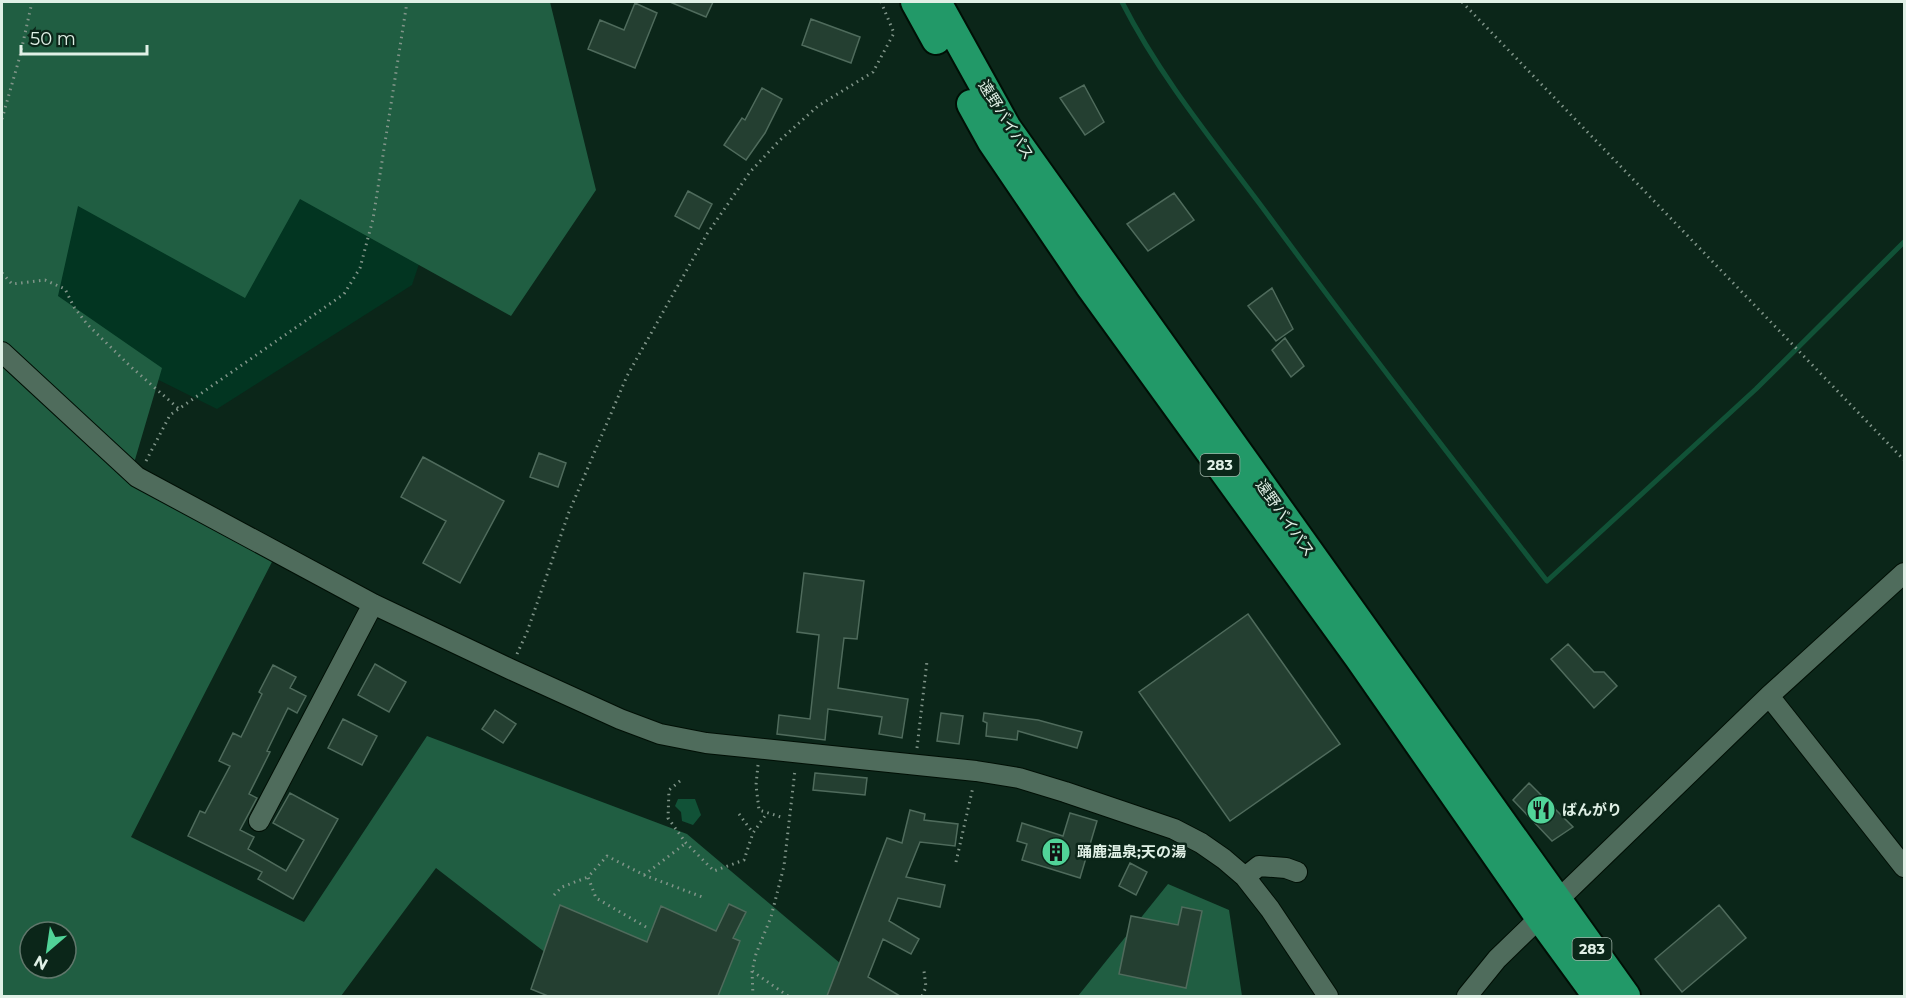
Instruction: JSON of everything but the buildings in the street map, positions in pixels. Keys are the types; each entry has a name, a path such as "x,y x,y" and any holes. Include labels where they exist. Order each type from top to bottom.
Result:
{"highway":[{"name":"遠野バイパス","path":"915,2 992,141 1089,285 1174,383"},
{"name":"遠野バイパス","path":"937,2 1007,128 1174,383 1359,658 1549,910 1626,996"},
{"name":"遠野バイパス","path":"1549,910 1597,996"}],"street":[{"path":"2,352 137,477 373,604 620,719 660,734 706,743 976,771 1019,778 1132,814 1201,843 1245,877 1270,909 1328,996"},
{"path":"1467,996 1497,959 1769,696 1905,573"},
{"path":"259,821 373,604"},
{"path":"1769,696 1905,867"},
{"path":"1245,877 1259,866 1286,868 1297,872"}],"path":[{"path":"2,118 20,56 32,2"},
{"path":"137,477 170,416 344,294 360,268 373,219 408,2"},
{"path":"510,669 527,632 569,512 627,376 707,234 750,172 779,141 818,106 873,72 894,33 881,2"},
{"path":"1462,2 1905,460"},
{"path":"2,273 12,284 45,280 65,289 74,307 87,324 179,409"},
{"path":"915,765 927,661"},
{"path":"760,749 756,785 759,810 784,818"},
{"path":"753,996 752,971 756,954 771,917 784,866 797,753"},
{"path":"956,862 976,771"},
{"path":"680,782 669,790 668,818 686,843 714,871 744,860 753,832 767,813"},
{"path":"740,814 753,832"},
{"path":"644,875 686,843"},
{"path":"554,894 562,886 588,877 607,856 644,875 705,898"},
{"path":"588,877 596,898 646,927"},
{"path":"752,971 789,996"},
{"path":"922,996 927,987 924,971"}],"shaded area":[{"path":"2,2 507,2 412,285 217,409 2,302"},
{"path":"2,2 550,2 596,190 511,316 300,199 245,298 78,206 58,296 162,368 129,480 273,560 131,837 304,922 427,736 687,834 879,996 555,996 568,970 436,868 341,996 2,996"},
{"path":"678,799 695,799 701,815 693,825 682,821 681,812 675,806"},
{"path":"1168,884 1229,910 1242,996 1078,996"}],"waterway":[{"path":"1122,2 1154,58 1190,112 1371,353 1547,581 1756,389 1904,242"}],"place":[{"name":"ばんがり","path":"1541,810"},
{"name":"踊鹿温泉;天の湯","path":"1056,852"}]}
